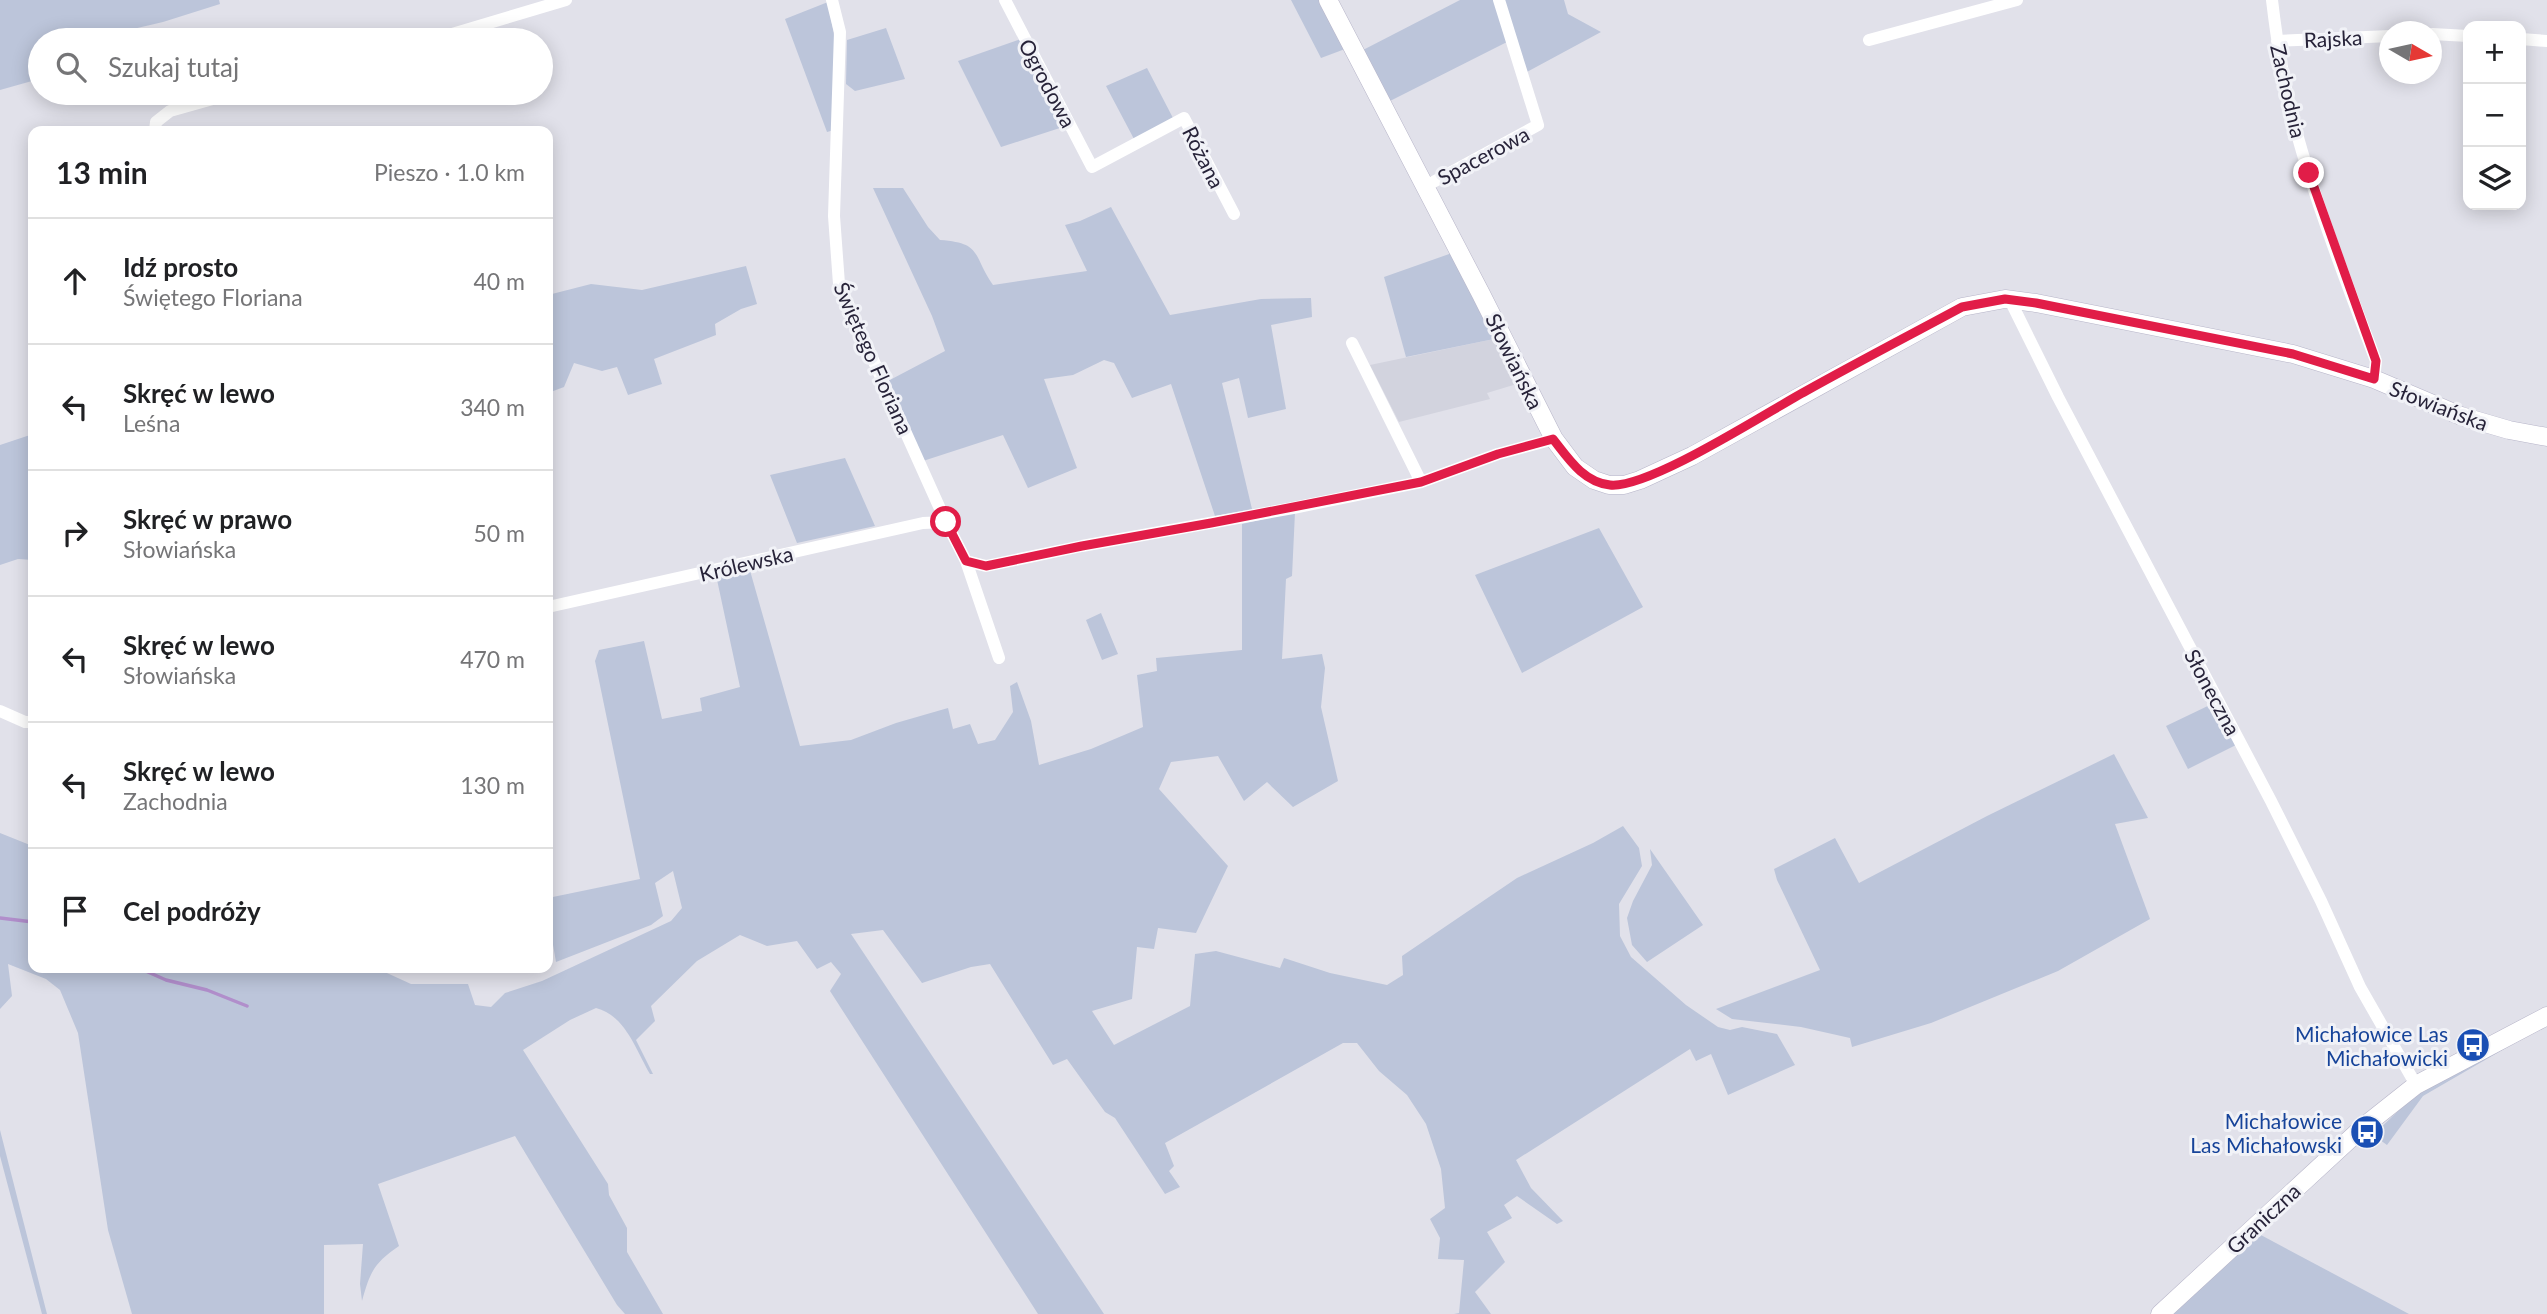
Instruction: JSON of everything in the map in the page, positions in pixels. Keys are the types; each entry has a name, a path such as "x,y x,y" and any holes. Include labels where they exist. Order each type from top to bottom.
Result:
{"street":[{"path":"472,28 566,0"},
{"name":"Świętego Floriana","path":"832,0 840,33 834,216 839,284 966,561 999,658"},
{"name":"Ogrodowa","path":"1005,0 1092,167"},
{"name":"Słowiańska","path":"1328,0 1487,305 1553,439 1575,467 1594,480 1609,485 1624,485 1640,480 1692,456 1962,307 2010,300 2293,354 2374,379 2461,416 2547,438"},
{"name":"Spacerowa","path":"1424,187 1538,125 1499,0"},
{"path":"1869,40 2017,0"},
{"name":"Zachodnia","path":"2272,0 2277,41 2295,125 2309,173 2376,361 2374,379"},
{"path":"2442,35 2463,36"},
{"name":"Rajska","path":"2277,41 2379,36"},
{"path":"2526,39 2547,41"},
{"path":"156,126 156,122 170,111 191,105"},
{"name":"Różana","path":"1092,167 1184,118 1234,214"},
{"name":"Słoneczna","path":"2010,300 2058,397 2272,802 2376,1019 2416,1085"},
{"path":"1352,343 1421,482"},
{"path":"966,561 986,566 1421,482 1498,454 1553,439"},
{"name":"Królewska","path":"553,606 923,523 946,522"},
{"path":"0,711 28,722"},
{"name":"Graniczna","path":"2160,1314 2363,1127 2416,1085 2547,1016"}],"shaded area":[{"path":"0,0 219,0 220,4 137,28 28,28 28,82 0,90"},
{"path":"1291,0 1320,0 1345,49 1321,58"},
{"path":"1460,0 1496,0 1507,42 1390,101 1363,50"},
{"path":"1504,0 1564,0 1568,14 1601,32 1525,73"},
{"path":"828,2 834,35 834,130 827,132 785,19"},
{"path":"886,28 905,79 855,91 846,84 847,40"},
{"path":"1021,39 1066,126 1001,147 958,61"},
{"path":"1147,68 1173,118 1134,139 1106,86"},
{"path":"873,188 903,188 928,227 940,240 963,244 975,252 993,285 1087,271 1065,225 1111,207 1170,315 1261,299 1311,298 1312,317 1271,325 1286,409 1248,418 1239,378 1222,383 1252,509 1215,516 1171,384 1132,398 1114,363 1104,360 1073,375 1044,379 1077,468 1028,488 1003,435 923,461 888,381 945,351 932,316"},
{"path":"1452,253 1494,339 1406,357 1384,277"},
{"path":"746,266 757,304 741,309 715,324 716,335 654,359 662,384 628,395 617,367 602,371 574,363 564,387 553,391 553,294 591,284 642,290"},
{"path":"1494,339 1520,383 1487,393 1490,399 1399,422 1370,365"},
{"path":"28,436 28,560 18,559 0,565 0,445"},
{"path":"845,458 875,526 797,543 770,475"},
{"path":"1295,512 1292,576 1286,579 1282,659 1322,654 1325,668 1321,707 1338,781 1293,807 1267,782 1244,801 1218,756 1171,762 1159,789 1228,866 1196,933 1158,928 1154,949 1137,947 1132,999 1092,1011 1114,1045 1190,1006 1195,954 1216,951 1280,968 1284,958 1330,973 1387,985 1403,975 1402,956 1517,878 1623,826 1639,848 1642,866 1619,904 1620,936 1631,957 1686,1005 1718,1027 1730,1030 1742,1027 1777,1034 1795,1065 1728,1095 1711,1054 1696,1061 1690,1049 1516,1160 1531,1188 1563,1221 1557,1224 1517,1196 1504,1205 1512,1218 1487,1232 1505,1262 1475,1292 1491,1314 1454,1314 1459,1313 1464,1260 1438,1259 1440,1238 1430,1219 1445,1208 1441,1169 1426,1124 1407,1095 1379,1071 1357,1043 1343,1043 1165,1143 1174,1166 1169,1171 1180,1187 1165,1194 1115,1118 1105,1112 1067,1059 1053,1065 990,964 971,967 922,983 883,930 851,934 1104,1314 1038,1314 830,991 841,974 831,962 817,969 797,941 767,946 740,935 697,961 651,1006 655,1021 636,1040 653,1074 650,1074 622,1026 615,1018 596,1008 570,1020 523,1050 608,1184 609,1195 627,1228 627,1252 663,1314 625,1314 617,1305 515,1136 378,1184 399,1246 374,1269 362,1301 360,1284 363,1244 324,1245 324,1314 132,1314 108,1230 78,1033 60,990 46,979 31,973 387,973 411,984 468,984 475,1005 491,1007 505,993 542,981 671,921 682,908 673,871 655,883 663,916 651,925 556,962 553,945 553,897 640,879 595,661 599,650 644,641 662,719 702,711 700,698 740,687 716,575 749,567 800,746 851,740 948,708 953,729 970,724 978,744 995,740 1013,712 1010,686 1017,682 1031,721 1039,765 1091,749 1143,727 1137,675 1157,671 1156,658 1242,650 1242,524"},
{"path":"1599,528 1643,607 1522,673 1475,575"},
{"path":"1101,613 1118,654 1102,660 1086,620"},
{"path":"2214,703 2236,745 2188,769 2166,726"},
{"path":"2114,754 2148,818 2115,824 2150,919 2058,971 1931,1023 1852,1047 1850,1038 1801,1027 1732,1019 1716,1009 1820,970 1774,869 1835,838 1859,883"},
{"path":"0,833 28,844 28,972 8,964 12,996 0,1009"},
{"path":"1650,849 1703,925 1647,962 1632,945 1627,918 1652,865"},
{"path":"2547,1024 2423,1096 2387,1145 2373,1135 2418,1092"},
{"path":"0,1130 47,1314 42,1314 0,1156"},
{"path":"2259,1234 2409,1314 2170,1314"}],"waterway":[{"path":"0,918 28,921"},
{"path":"150,973 166,980 207,990 247,1006"}],"place":[{"name":"Michałowice Las Michałowicki","path":"2473,1045"},
{"name":"Michałowice Las Michałowski","path":"2367,1132"}],"route":[{"path":"946,522 966,561 986,566 1421,482 1498,454 1553,439 1575,467 1594,480 1609,485 1624,485 1692,456 1962,307 2005,299 2293,354 2374,379 2376,361 2309,173"}]}
